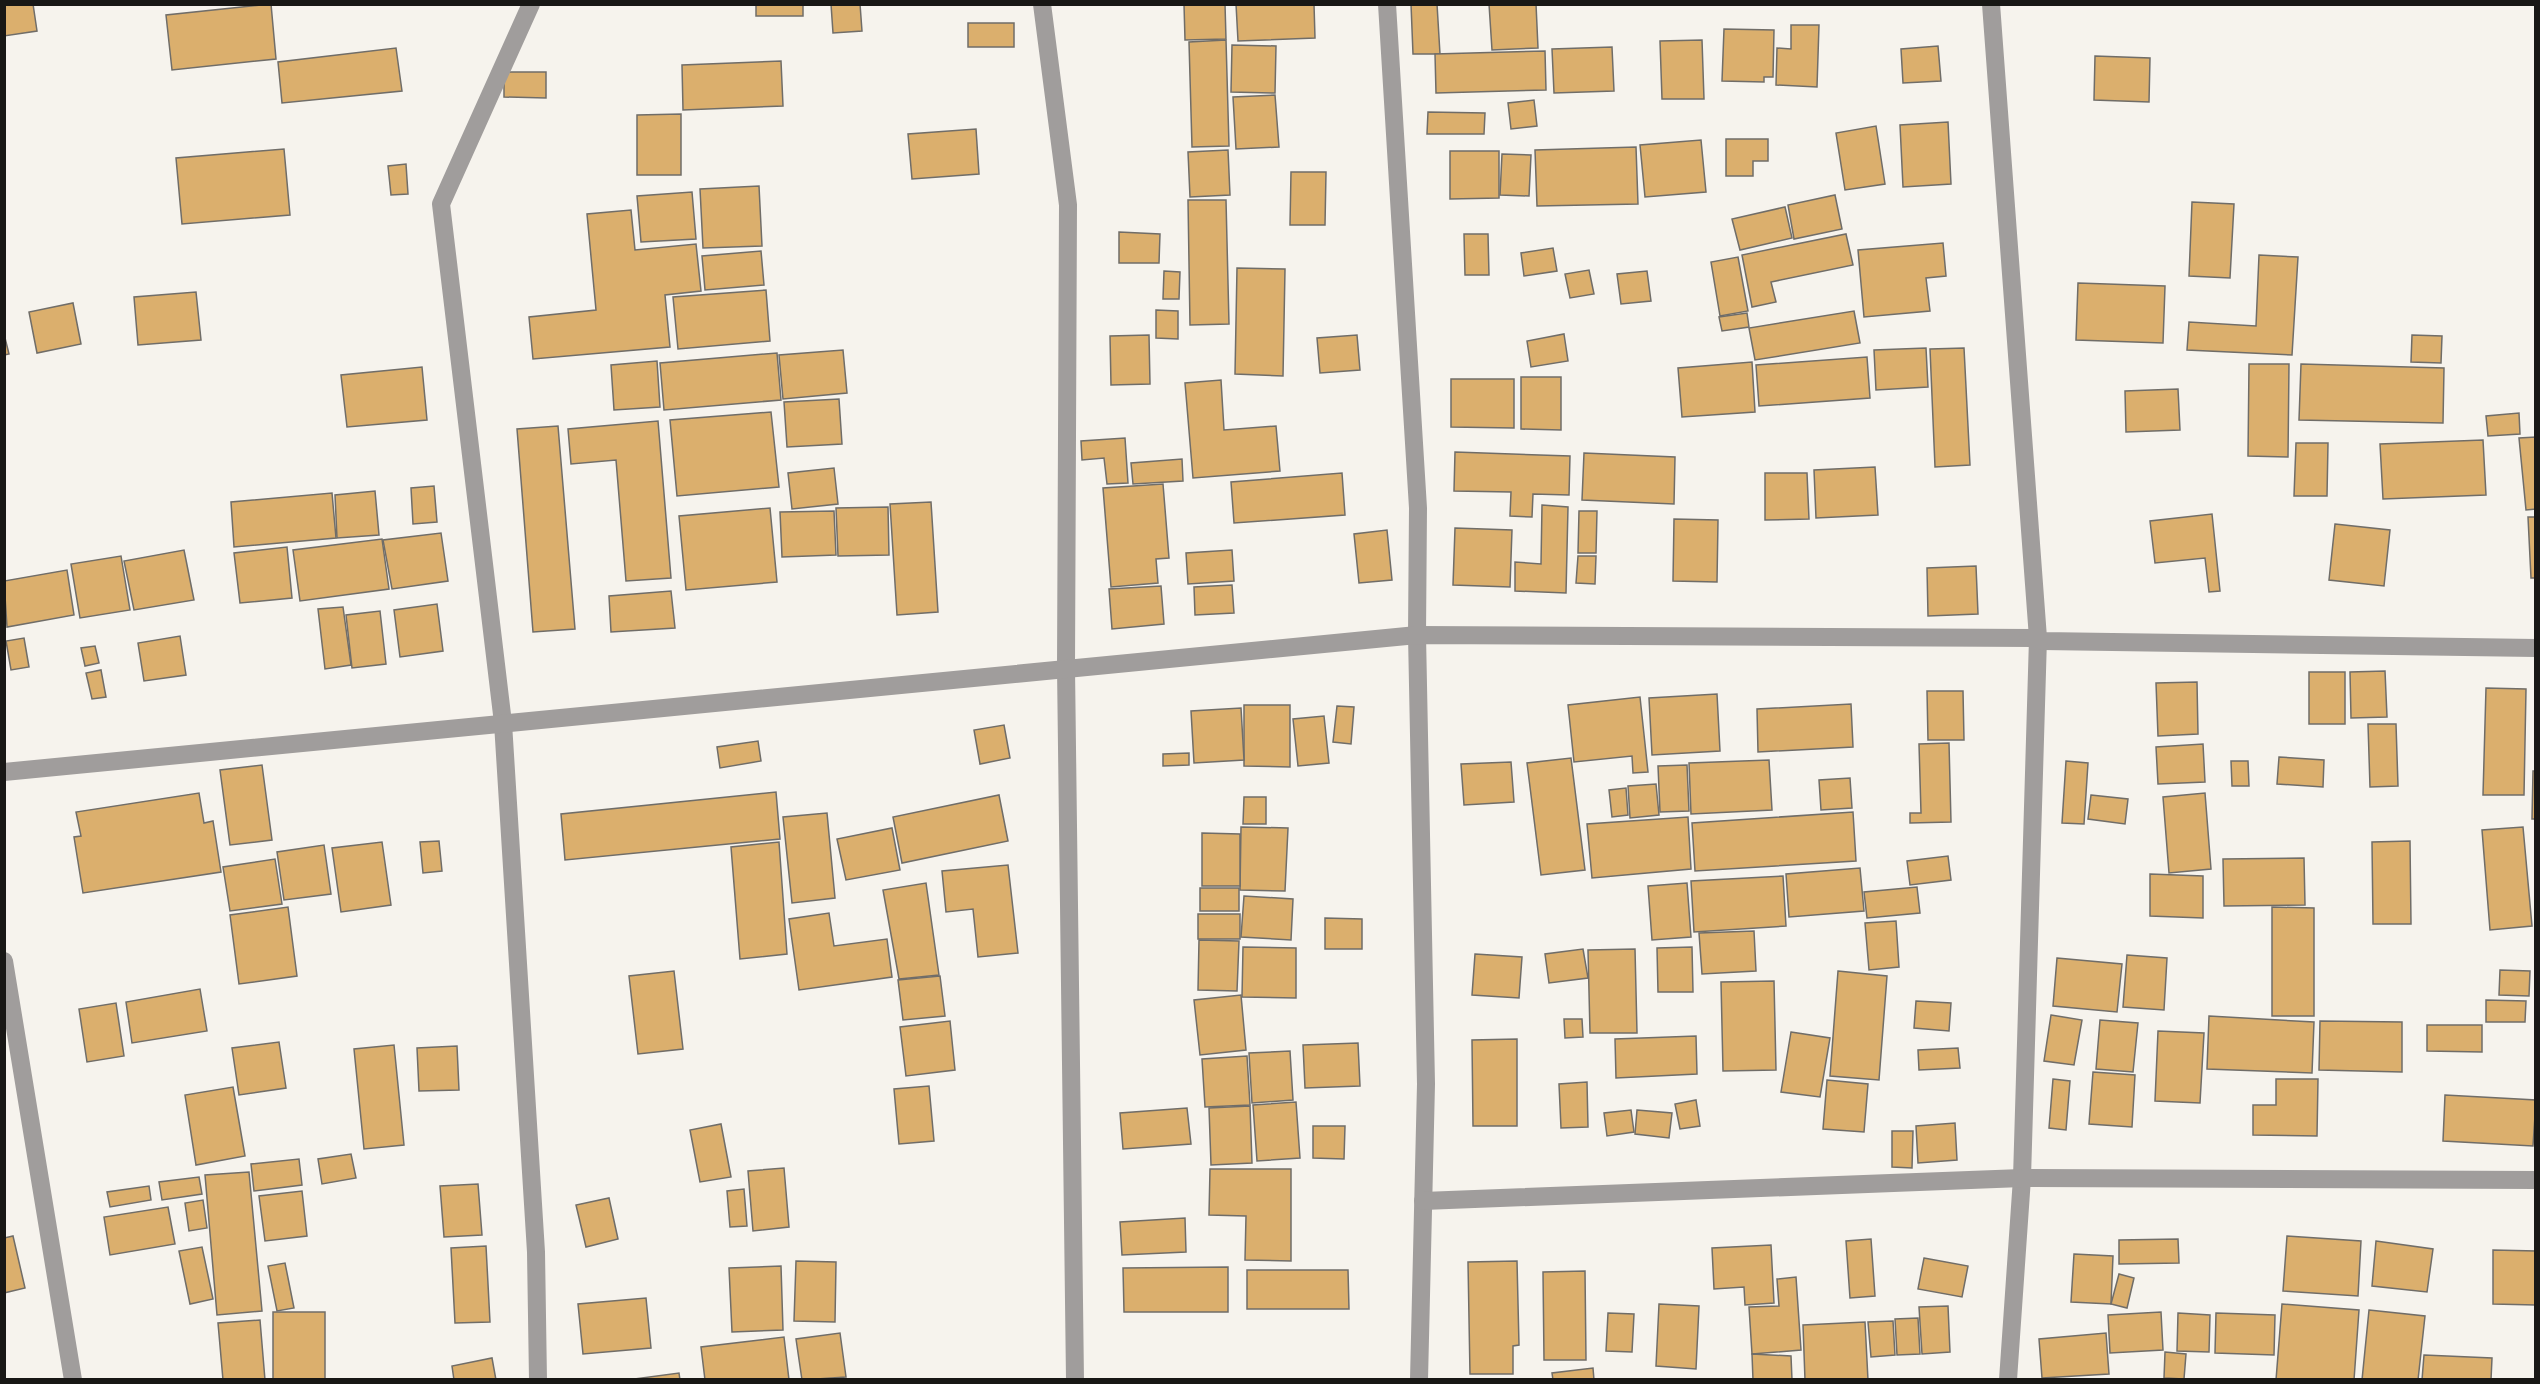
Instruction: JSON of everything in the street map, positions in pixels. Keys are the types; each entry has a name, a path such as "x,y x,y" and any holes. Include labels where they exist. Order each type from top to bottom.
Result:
{"street":[{"path":"531,4 441,204 503,723 536,1252 538,1380"},
{"path":"1042,4 1068,205 1066,668 1076,1380"},
{"path":"1387,4 1418,508 1426,1084 1419,1380"},
{"path":"1991,4 2038,638 2022,1178 2008,1380"},
{"path":"4,772 1418,635 2038,638 2042,641 2535,648"},
{"path":"4,961 73,1380"},
{"path":"1423,1201 2022,1178 2535,1180"}],"building":[{"path":"4,4 33,4 37,31 4,36"},
{"path":"271,4 276,59 172,70 166,15"},
{"path":"756,4 803,4 803,16 756,16"},
{"path":"831,4 860,4 862,31 833,33"},
{"path":"1184,4 1225,4 1226,39 1185,40"},
{"path":"1236,4 1314,4 1315,38 1238,41"},
{"path":"1411,4 1437,4 1440,54 1413,54"},
{"path":"1489,4 1536,4 1538,48 1492,50"},
{"path":"968,23 1014,23 1014,47 968,47"},
{"path":"1791,25 1819,25 1817,87 1776,85 1777,48 1791,49"},
{"path":"1724,29 1774,30 1773,77 1764,77 1764,82 1722,81"},
{"path":"1226,40 1229,146 1192,147 1189,42"},
{"path":"1702,40 1704,99 1662,99 1660,41"},
{"path":"1232,45 1276,46 1275,93 1231,92"},
{"path":"1938,46 1941,81 1903,83 1901,49"},
{"path":"1612,47 1614,91 1554,93 1552,49"},
{"path":"396,48 402,91 282,103 278,62"},
{"path":"1545,51 1546,90 1436,93 1435,54"},
{"path":"2095,56 2150,58 2149,102 2094,100"},
{"path":"781,61 783,106 683,110 682,65"},
{"path":"504,72 546,72 546,98 504,97"},
{"path":"1275,95 1279,147 1236,149 1233,97"},
{"path":"1534,100 1537,126 1511,129 1508,103"},
{"path":"1428,112 1485,113 1484,134 1427,134"},
{"path":"681,114 681,175 637,175 637,115"},
{"path":"1948,122 1951,184 1903,187 1900,125"},
{"path":"1876,126 1885,184 1845,190 1836,133"},
{"path":"976,129 979,174 912,179 908,134"},
{"path":"1726,139 1768,139 1768,161 1753,161 1753,176 1726,176"},
{"path":"1701,140 1706,192 1645,197 1640,145"},
{"path":"1636,147 1638,204 1537,206 1535,150"},
{"path":"284,149 290,215 182,224 176,158"},
{"path":"1228,150 1230,195 1190,197 1188,152"},
{"path":"1450,151 1499,151 1499,198 1450,199"},
{"path":"1502,154 1531,155 1529,196 1500,195"},
{"path":"406,164 408,194 391,195 388,166"},
{"path":"1291,172 1326,172 1325,225 1290,225"},
{"path":"759,186 762,246 703,248 700,189"},
{"path":"692,192 696,239 641,242 637,196"},
{"path":"1835,195 1842,229 1794,239 1788,205"},
{"path":"1188,200 1226,200 1229,324 1190,325"},
{"path":"2192,202 2234,204 2230,278 2189,276"},
{"path":"1785,207 1792,238 1740,250 1732,219"},
{"path":"631,210 635,250 696,244 701,291 665,295 670,347 533,359 529,317 596,310 587,214"},
{"path":"1119,232 1160,234 1159,263 1119,263"},
{"path":"1464,234 1488,234 1489,275 1465,275"},
{"path":"1846,234 1853,265 1771,282 1776,302 1752,307 1742,255"},
{"path":"1943,243 1946,276 1926,278 1930,311 1864,317 1858,250"},
{"path":"1553,248 1557,271 1524,276 1521,253"},
{"path":"761,251 764,285 705,290 702,256"},
{"path":"2259,255 2298,257 2292,355 2187,350 2189,322 2256,326"},
{"path":"1738,257 1748,311 1720,316 1711,262"},
{"path":"1237,268 1285,269 1283,376 1235,374"},
{"path":"1589,270 1594,294 1570,298 1565,274"},
{"path":"1164,271 1180,272 1179,299 1163,299"},
{"path":"1647,271 1651,301 1621,304 1617,274"},
{"path":"2078,283 2165,286 2163,343 2076,340"},
{"path":"766,290 770,341 678,349 673,297"},
{"path":"196,292 201,340 138,345 134,297"},
{"path":"73,303 81,344 37,353 29,312"},
{"path":"1156,310 1178,311 1178,339 1156,338"},
{"path":"1854,311 1860,343 1755,360 1749,328"},
{"path":"1747,313 1749,327 1722,331 1719,317"},
{"path":"4,334 9,354 4,355"},
{"path":"1564,334 1568,361 1531,367 1527,341"},
{"path":"1149,335 1150,384 1111,385 1110,336"},
{"path":"1357,335 1360,370 1320,373 1317,338"},
{"path":"2412,335 2442,336 2441,363 2411,362"},
{"path":"1926,348 1928,387 1876,390 1874,350"},
{"path":"1964,348 1970,465 1935,467 1930,349"},
{"path":"843,350 847,393 783,399 779,355"},
{"path":"777,353 781,400 664,410 660,363"},
{"path":"1867,357 1870,398 1759,406 1756,365"},
{"path":"657,361 660,407 614,410 611,365"},
{"path":"1752,362 1755,412 1682,417 1678,368"},
{"path":"2249,364 2289,364 2288,457 2248,456"},
{"path":"2301,364 2444,368 2443,423 2299,420"},
{"path":"422,367 427,420 347,427 341,375"},
{"path":"1521,377 1561,377 1561,430 1521,429"},
{"path":"1451,379 1514,379 1514,428 1451,427"},
{"path":"1221,380 1224,430 1276,426 1280,471 1193,478 1185,383"},
{"path":"2178,389 2180,430 2126,432 2125,391"},
{"path":"839,399 842,444 787,447 784,402"},
{"path":"771,412 779,487 677,496 670,420"},
{"path":"2519,413 2520,434 2488,436 2486,416"},
{"path":"658,421 671,578 626,581 616,460 571,464 568,429"},
{"path":"558,426 575,629 533,632 517,429"},
{"path":"2536,437 2536,509 2526,510 2519,438"},
{"path":"1125,438 1128,483 1107,484 1104,458 1082,460 1081,441"},
{"path":"2483,440 2486,495 2383,499 2380,444"},
{"path":"2296,443 2328,443 2327,496 2294,496"},
{"path":"1455,452 1570,456 1569,495 1533,494 1532,517 1510,516 1511,492 1454,491"},
{"path":"1584,453 1675,457 1674,504 1582,500"},
{"path":"1182,459 1183,481 1133,484 1131,463"},
{"path":"1875,467 1878,515 1816,518 1814,470"},
{"path":"834,468 838,504 792,509 788,473"},
{"path":"1342,473 1345,515 1234,523 1231,482"},
{"path":"1765,473 1807,473 1809,519 1765,520"},
{"path":"1163,484 1169,558 1156,559 1158,583 1111,587 1103,488"},
{"path":"434,486 437,522 413,524 411,488"},
{"path":"375,491 379,535 337,538 335,495"},
{"path":"332,493 336,538 234,547 231,502"},
{"path":"931,502 938,612 897,615 890,504"},
{"path":"1542,505 1568,507 1566,593 1515,591 1515,562 1541,564"},
{"path":"888,507 889,555 838,556 836,508"},
{"path":"770,508 777,582 686,590 679,516"},
{"path":"834,511 836,555 782,557 780,512"},
{"path":"1579,511 1597,511 1596,553 1578,553"},
{"path":"2212,514 2220,591 2209,592 2205,558 2155,563 2150,521"},
{"path":"2528,517 2536,517 2536,578 2531,578"},
{"path":"1674,519 1718,520 1717,582 1673,581"},
{"path":"2335,524 2390,530 2384,586 2329,580"},
{"path":"1455,528 1512,530 1510,587 1453,585"},
{"path":"1387,530 1392,580 1359,583 1354,534"},
{"path":"441,533 448,581 392,589 383,540"},
{"path":"382,539 389,589 300,601 293,550"},
{"path":"287,547 292,598 240,603 234,553"},
{"path":"184,550 194,600 134,610 124,561"},
{"path":"1232,550 1234,581 1188,584 1186,553"},
{"path":"121,556 130,610 80,618 71,564"},
{"path":"1578,556 1596,556 1595,584 1576,583"},
{"path":"1976,566 1978,614 1928,616 1927,568"},
{"path":"67,570 74,615 7,627 4,581"},
{"path":"1232,585 1234,613 1195,615 1194,587"},
{"path":"1161,586 1164,624 1112,629 1109,589"},
{"path":"671,591 675,628 611,632 609,596"},
{"path":"437,604 443,651 400,657 394,610"},
{"path":"343,607 351,665 325,669 318,609"},
{"path":"380,611 386,664 352,668 346,615"},
{"path":"180,636 186,675 144,681 138,643"},
{"path":"24,638 29,667 11,670 6,641"},
{"path":"95,646 99,663 85,666 81,648"},
{"path":"101,670 106,697 92,699 86,673"},
{"path":"2385,671 2387,717 2351,718 2350,672"},
{"path":"2309,672 2345,672 2345,724 2309,724"},
{"path":"2197,682 2198,734 2158,736 2156,683"},
{"path":"2486,688 2526,689 2524,795 2483,795"},
{"path":"1927,691 1963,691 1964,740 1928,740"},
{"path":"1717,694 1720,751 1652,755 1649,698"},
{"path":"1640,697 1648,772 1633,773 1632,756 1574,762 1568,705"},
{"path":"1851,704 1853,747 1758,752 1757,709"},
{"path":"1244,705 1290,705 1290,767 1244,766"},
{"path":"1337,706 1354,707 1351,744 1333,742"},
{"path":"1241,708 1244,760 1194,763 1191,711"},
{"path":"1324,716 1329,763 1298,766 1293,719"},
{"path":"2368,724 2396,724 2398,786 2370,787"},
{"path":"1004,725 1010,758 980,764 974,730"},
{"path":"758,741 761,761 720,768 717,747"},
{"path":"1949,743 1951,822 1910,823 1910,813 1921,813 1919,744"},
{"path":"2203,744 2205,782 2158,784 2156,747"},
{"path":"1189,753 1189,765 1163,766 1163,754"},
{"path":"2279,757 2324,760 2323,787 2277,784"},
{"path":"1571,758 1585,870 1541,875 1527,763"},
{"path":"1769,760 1772,810 1691,814 1689,763"},
{"path":"2066,761 2088,763 2084,824 2062,823"},
{"path":"2231,761 2248,761 2249,786 2232,786"},
{"path":"1511,762 1514,802 1464,805 1461,764"},
{"path":"262,765 272,840 230,845 220,770"},
{"path":"1687,765 1689,811 1660,812 1658,766"},
{"path":"2533,771 2536,771 2536,819 2532,819"},
{"path":"1850,778 1852,808 1821,810 1819,780"},
{"path":"1656,784 1659,815 1630,818 1628,786"},
{"path":"1626,788 1628,815 1612,817 1609,790"},
{"path":"776,792 780,839 565,860 561,814"},
{"path":"199,793 204,823 213,821 221,872 83,893 74,837 81,836 76,812"},
{"path":"2205,793 2211,869 2169,873 2163,797"},
{"path":"999,795 1008,841 902,863 893,817"},
{"path":"2091,795 2128,799 2125,824 2088,819"},
{"path":"1244,797 1266,797 1266,824 1243,824"},
{"path":"1853,812 1856,861 1695,871 1692,823"},
{"path":"827,813 835,898 792,903 783,817"},
{"path":"1688,817 1691,869 1592,878 1587,824"},
{"path":"1241,827 1288,828 1285,891 1240,890"},
{"path":"2523,827 2532,926 2490,930 2482,830"},
{"path":"892,828 900,870 846,880 837,839"},
{"path":"1202,833 1240,834 1240,886 1202,886"},
{"path":"439,841 442,871 423,873 420,842"},
{"path":"2410,841 2411,924 2373,924 2372,842"},
{"path":"382,842 391,905 341,912 332,848"},
{"path":"779,842 787,954 740,959 731,847"},
{"path":"324,845 331,894 284,900 277,852"},
{"path":"1948,856 1951,880 1910,885 1907,861"},
{"path":"2304,858 2305,905 2224,906 2223,859"},
{"path":"275,859 282,904 230,911 223,867"},
{"path":"1008,865 1018,953 978,957 973,909 946,912 942,871"},
{"path":"1860,868 1864,911 1789,917 1786,874"},
{"path":"2150,874 2203,876 2203,918 2150,916"},
{"path":"1783,876 1786,926 1694,932 1691,881"},
{"path":"926,883 939,975 899,979 883,890"},
{"path":"1687,883 1691,937 1652,940 1648,886"},
{"path":"1917,887 1920,913 1867,918 1864,892"},
{"path":"1200,888 1239,888 1239,911 1200,911"},
{"path":"1244,896 1293,899 1291,940 1241,937"},
{"path":"288,907 297,976 239,984 230,915"},
{"path":"2272,907 2314,908 2314,1016 2272,1016"},
{"path":"829,913 834,946 887,939 892,977 799,990 789,919"},
{"path":"1198,914 1240,914 1240,939 1198,939"},
{"path":"1325,918 1362,919 1362,949 1325,949"},
{"path":"1896,921 1899,967 1869,970 1865,923"},
{"path":"1754,931 1756,971 1702,974 1699,933"},
{"path":"1199,940 1239,941 1237,991 1198,990"},
{"path":"1243,947 1296,948 1296,998 1242,997"},
{"path":"1692,947 1693,992 1658,992 1657,948"},
{"path":"1583,949 1588,978 1549,983 1545,954"},
{"path":"1635,949 1637,1033 1590,1033 1588,950"},
{"path":"1475,954 1522,957 1519,998 1472,995"},
{"path":"2127,955 2167,958 2164,1010 2123,1007"},
{"path":"2057,958 2122,964 2117,1012 2053,1006"},
{"path":"2500,970 2530,971 2529,996 2499,995"},
{"path":"674,971 683,1049 638,1054 629,976"},
{"path":"1838,971 1887,976 1879,1080 1830,1076"},
{"path":"940,976 945,1016 903,1020 898,980"},
{"path":"1774,981 1776,1070 1723,1071 1721,982"},
{"path":"200,989 207,1031 132,1043 126,1002"},
{"path":"1241,995 1246,1050 1200,1055 1194,1000"},
{"path":"2486,1000 2526,1001 2525,1022 2486,1022"},
{"path":"1916,1001 1951,1003 1949,1031 1914,1028"},
{"path":"116,1003 124,1056 87,1062 79,1009"},
{"path":"2051,1015 2082,1020 2074,1065 2044,1061"},
{"path":"2209,1016 2314,1022 2312,1073 2207,1069"},
{"path":"1564,1019 1582,1019 1583,1037 1565,1038"},
{"path":"2100,1020 2138,1023 2133,1072 2096,1069"},
{"path":"950,1021 955,1070 906,1076 900,1027"},
{"path":"2320,1021 2402,1022 2402,1072 2319,1070"},
{"path":"2427,1025 2482,1025 2482,1052 2427,1051"},
{"path":"2158,1031 2204,1033 2200,1103 2155,1101"},
{"path":"1791,1032 1830,1038 1820,1097 1781,1092"},
{"path":"1696,1036 1697,1074 1616,1078 1615,1039"},
{"path":"1517,1039 1517,1126 1473,1126 1472,1040"},
{"path":"279,1042 286,1088 239,1095 232,1048"},
{"path":"1358,1043 1360,1086 1305,1088 1303,1045"},
{"path":"394,1045 404,1145 364,1149 354,1049"},
{"path":"457,1046 459,1090 419,1091 417,1048"},
{"path":"1958,1048 1960,1068 1919,1070 1918,1050"},
{"path":"1290,1051 1293,1100 1252,1103 1249,1053"},
{"path":"1247,1056 1250,1105 1205,1107 1202,1059"},
{"path":"2093,1072 2135,1075 2132,1127 2089,1124"},
{"path":"2053,1079 2070,1081 2066,1130 2049,1128"},
{"path":"2276,1079 2318,1079 2317,1136 2253,1135 2253,1105 2276,1105"},
{"path":"1827,1080 1868,1084 1864,1132 1823,1129"},
{"path":"1587,1082 1588,1127 1561,1128 1559,1084"},
{"path":"929,1086 934,1141 899,1144 894,1089"},
{"path":"233,1087 245,1156 196,1165 185,1095"},
{"path":"2445,1095 2536,1100 2533,1146 2443,1141"},
{"path":"1696,1100 1700,1126 1680,1129 1675,1104"},
{"path":"1296,1102 1300,1158 1257,1161 1253,1105"},
{"path":"1250,1106 1252,1163 1211,1165 1209,1108"},
{"path":"1187,1108 1191,1144 1123,1149 1120,1113"},
{"path":"1631,1110 1634,1132 1607,1136 1604,1113"},
{"path":"1637,1110 1672,1113 1669,1138 1635,1134"},
{"path":"1955,1123 1957,1160 1918,1163 1916,1126"},
{"path":"721,1124 731,1177 700,1182 690,1130"},
{"path":"1313,1126 1345,1126 1344,1159 1313,1158"},
{"path":"1892,1131 1913,1131 1912,1168 1892,1167"},
{"path":"351,1154 356,1178 322,1184 318,1159"},
{"path":"299,1159 302,1185 254,1191 251,1164"},
{"path":"784,1168 789,1227 753,1231 748,1171"},
{"path":"1210,1169 1291,1169 1291,1261 1245,1260 1246,1216 1209,1215"},
{"path":"249,1172 262,1311 217,1315 205,1175"},
{"path":"199,1177 202,1194 162,1200 159,1182"},
{"path":"478,1184 482,1235 444,1237 440,1186"},
{"path":"149,1186 151,1200 110,1207 107,1192"},
{"path":"744,1189 747,1226 730,1227 727,1191"},
{"path":"302,1191 307,1236 265,1241 259,1196"},
{"path":"609,1198 618,1239 586,1247 576,1205"},
{"path":"203,1200 207,1228 189,1231 185,1203"},
{"path":"168,1207 175,1244 110,1255 104,1217"},
{"path":"1185,1218 1186,1252 1122,1255 1120,1222"},
{"path":"13,1236 25,1288 4,1293 4,1238"},
{"path":"2287,1236 2361,1241 2358,1296 2283,1291"},
{"path":"1871,1239 1875,1296 1850,1298 1846,1241"},
{"path":"2178,1239 2179,1263 2119,1264 2119,1240"},
{"path":"2376,1241 2433,1249 2427,1292 2372,1286"},
{"path":"1771,1245 1774,1303 1745,1305 1744,1287 1714,1289 1712,1248"},
{"path":"486,1246 490,1322 455,1323 451,1248"},
{"path":"202,1247 213,1299 190,1304 179,1251"},
{"path":"2493,1250 2536,1251 2536,1305 2493,1304"},
{"path":"2074,1254 2113,1256 2111,1304 2071,1302"},
{"path":"1924,1258 1968,1266 1962,1297 1918,1289"},
{"path":"796,1261 836,1262 835,1322 794,1321"},
{"path":"1517,1261 1519,1345 1513,1346 1513,1374 1470,1374 1468,1262"},
{"path":"285,1263 294,1308 277,1311 268,1266"},
{"path":"781,1266 783,1330 732,1332 729,1268"},
{"path":"1228,1267 1228,1312 1124,1312 1123,1268"},
{"path":"1247,1270 1348,1270 1349,1309 1247,1309"},
{"path":"1585,1271 1586,1360 1544,1360 1543,1272"},
{"path":"2119,1274 2134,1278 2127,1308 2111,1304"},
{"path":"1796,1277 1801,1350 1752,1354 1749,1307 1779,1306 1777,1279"},
{"path":"646,1298 651,1348 583,1354 578,1304"},
{"path":"1659,1304 1699,1306 1696,1369 1656,1366"},
{"path":"2282,1304 2359,1310 2354,1380 2276,1380"},
{"path":"1948,1306 1950,1352 1922,1354 1919,1307"},
{"path":"2369,1310 2425,1316 2418,1380 2362,1380"},
{"path":"273,1312 325,1312 325,1380 273,1380"},
{"path":"2161,1312 2163,1350 2110,1353 2108,1315"},
{"path":"1608,1313 1634,1314 1632,1352 1606,1351"},
{"path":"2178,1313 2210,1315 2209,1352 2177,1351"},
{"path":"2216,1313 2275,1315 2274,1355 2215,1353"},
{"path":"1918,1318 1920,1354 1897,1355 1895,1319"},
{"path":"260,1320 265,1380 223,1380 218,1323"},
{"path":"1893,1321 1895,1355 1871,1357 1868,1322"},
{"path":"1865,1322 1868,1380 1805,1380 1803,1325"},
{"path":"840,1333 846,1377 802,1380 796,1339"},
{"path":"2106,1333 2109,1374 2042,1378 2039,1339"},
{"path":"784,1337 789,1380 705,1380 701,1347"},
{"path":"2165,1352 2186,1354 2184,1379 2164,1378"},
{"path":"1752,1354 1791,1356 1792,1380 1753,1380"},
{"path":"2424,1355 2492,1358 2491,1380 2422,1380"},
{"path":"492,1358 496,1380 454,1380 452,1366"},
{"path":"1593,1368 1594,1380 1553,1380 1552,1373"},
{"path":"679,1373 680,1380 634,1379"}]}
